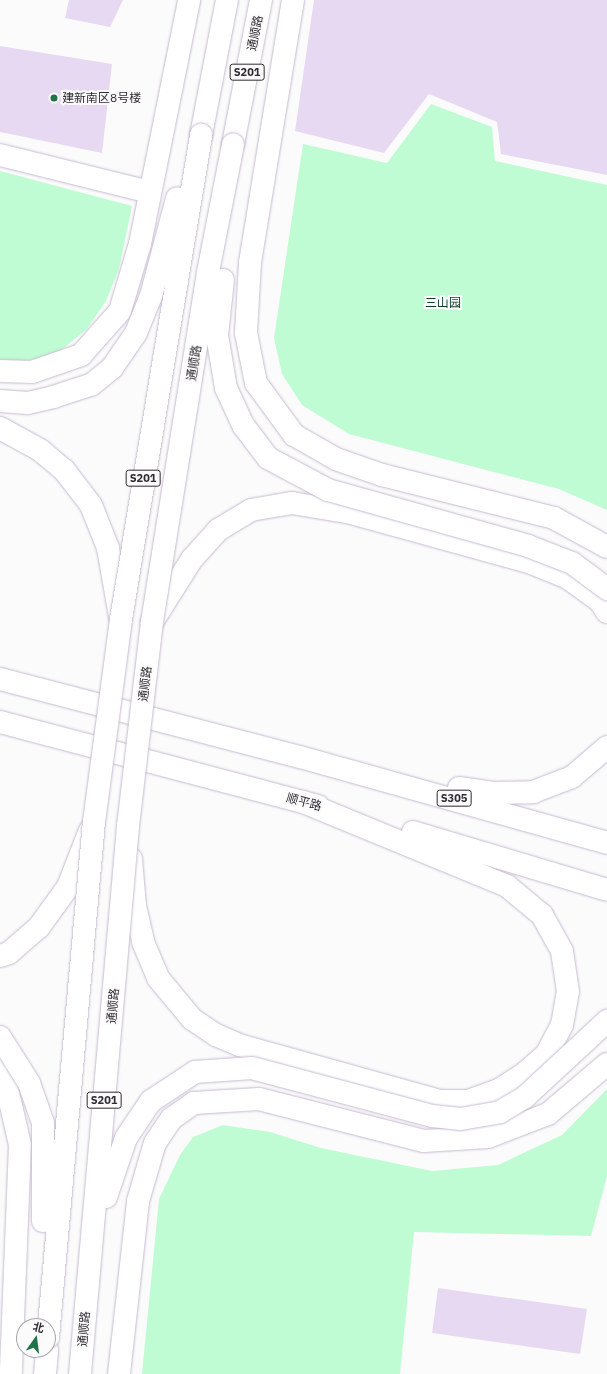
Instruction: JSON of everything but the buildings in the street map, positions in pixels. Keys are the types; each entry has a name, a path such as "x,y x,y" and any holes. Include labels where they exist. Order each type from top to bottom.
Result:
{"main road":[{"path":"0,372 32,372 81,356 120,311 140,244 189,0"},
{"name":"S201","path":"50,1318 94,822 121,619 201,135 227,0"},
{"name":"通顺路","path":"81,1368 128,826 152,622 208,272 261,0"},
{"path":"292,0 250,263 246,333 256,383 294,435 336,459 382,476 554,518 607,546"},
{"path":"0,401 28,403 53,397 91,385 112,368 136,333 151,296 175,201 201,135"},
{"path":"233,144 233,214 218,308 217,335 226,388 243,425 268,458 328,490 528,546 572,563 607,590"},
{"path":"0,155 150,192"},
{"path":"0,428 40,450 64,470 91,505 108,548 121,619"},
{"path":"152,622 192,558 218,530 250,510 292,503 347,512 529,562 568,578 600,601 607,612"},
{"name":"S305","path":"0,679 339,768 607,843"},
{"name":"顺平路","path":"3,723 303,802 607,890"},
{"path":"339,768 494,794 533,792 572,777 607,747"},
{"path":"128,826 135,906 143,942 158,978 175,1001 192,1019 216,1035 239,1045 440,1101 468,1101 499,1090 525,1073 546,1055 562,1025 568,992 562,951 542,915 507,886 303,802"},
{"path":"0,956 9,953 39,928 68,887 94,822"},
{"path":"81,1368 106,1199 113,1169 126,1138 151,1101 170,1087 195,1072 252,1068 432,1116 462,1119 500,1112 524,1097 607,1021"},
{"path":"0,1037 29,1083 43,1123 42,1239 46,1318"},
{"path":"119,1374 138,1201 155,1143 171,1119 194,1104 259,1099 424,1141 488,1137 548,1114 607,1064"},
{"path":"0,1070 4,1075 20,1145 11,1374"},
{"path":"45,1374 46,1358"}],"green space":[{"name":"三山园","path":"431,104 492,127 495,161 607,185 607,510 559,489 349,434 302,405 282,374 274,338 303,144 387,163"},
{"path":"0,171 132,206 119,269 106,301 87,329 54,356 10,363 0,360"},
{"path":"607,1089 607,1176 591,1236 414,1232 400,1374 142,1374 159,1199 180,1155 193,1137 223,1125 270,1132 321,1148 432,1171 498,1165 562,1135"}],"place":[{"name":"建新南区8号楼","path":"54,98"}]}
